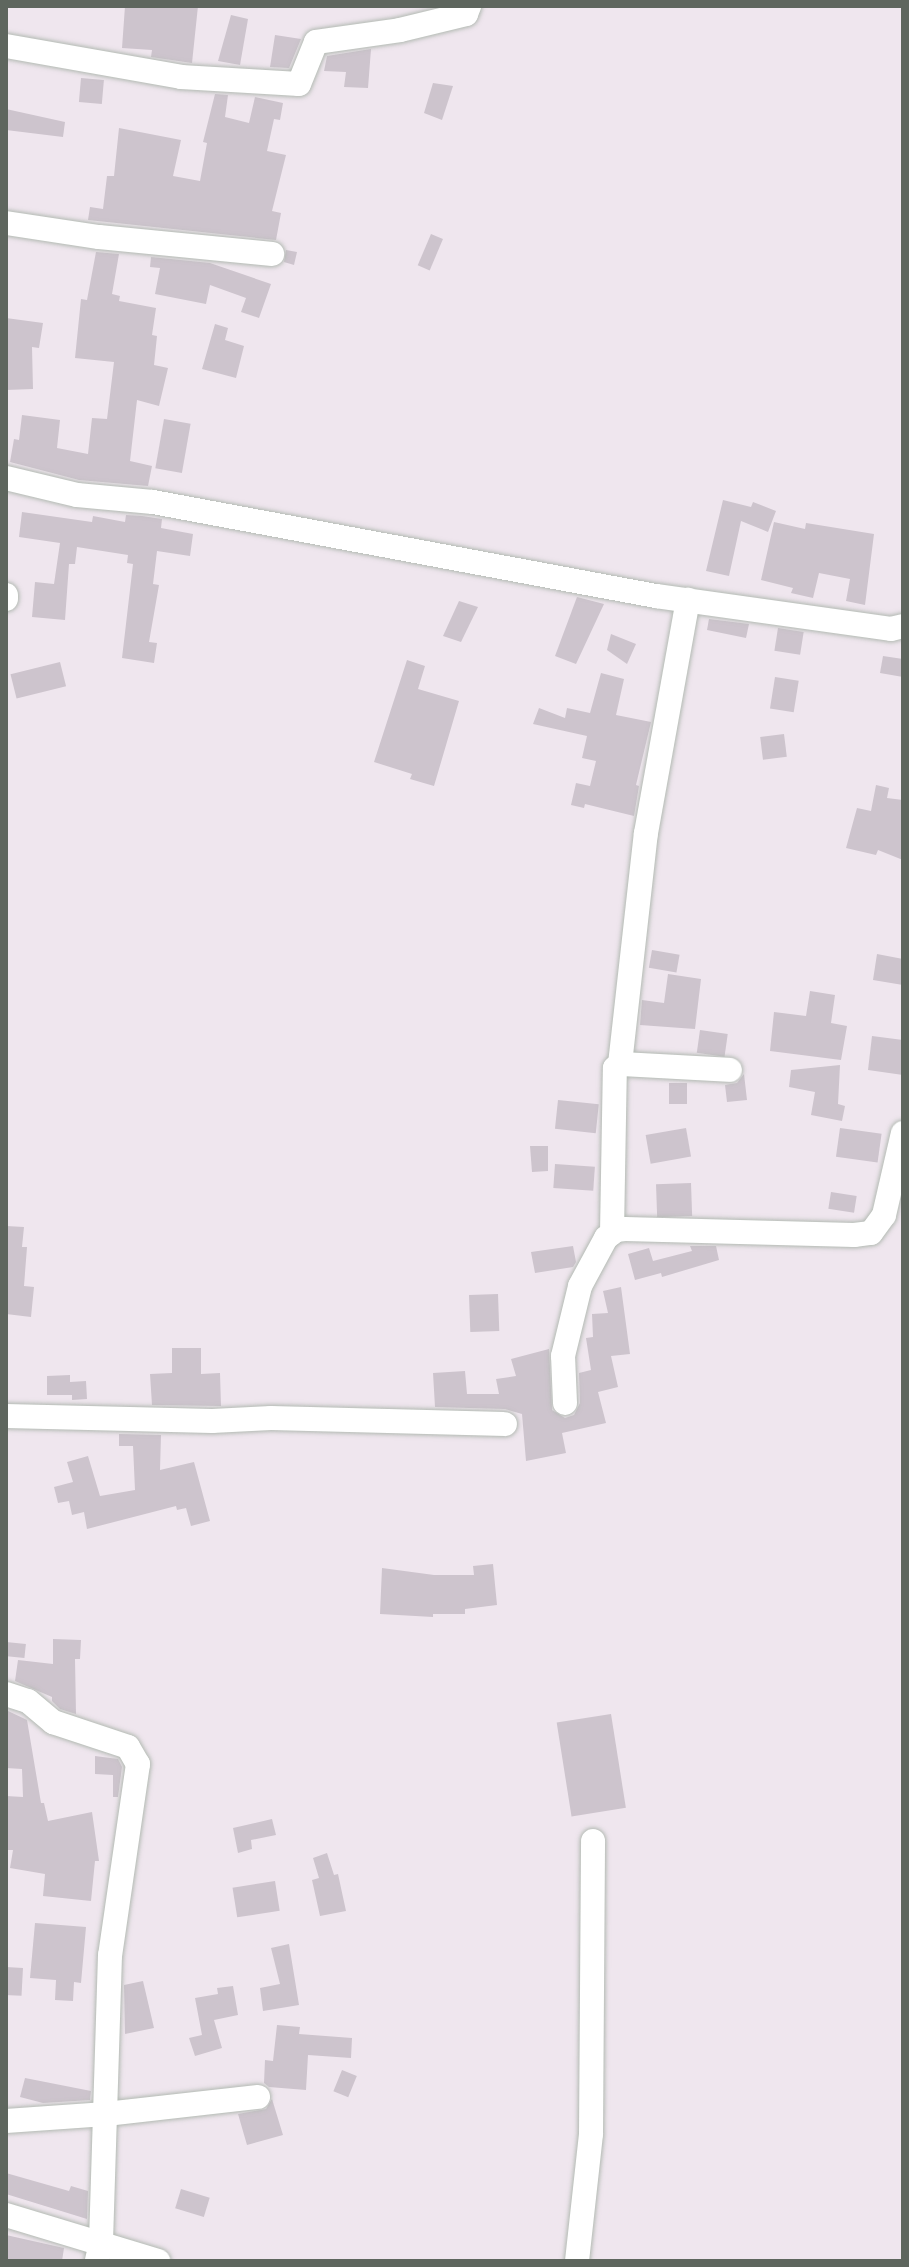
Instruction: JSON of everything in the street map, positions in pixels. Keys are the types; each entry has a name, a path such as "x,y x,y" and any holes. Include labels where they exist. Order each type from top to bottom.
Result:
{"street":[{"path":"6,46 181,77 299,84 316,42 400,30 466,14 469,6"},
{"path":"6,223 99,237 272,254"},
{"path":"6,478 77,495 153,502 688,600 891,629 903,626"},
{"path":"620,1064 646,833 688,600"},
{"path":"612,1233 615,1068 620,1064 730,1070"},
{"path":"565,1403 563,1356 580,1286 606,1238 612,1233 625,1229 871,1233 884,1215 903,1133"},
{"path":"6,1416 505,1424"},
{"path":"6,1694 28,1701 53,1722 128,1747 138,1764 110,1955 99,2252"},
{"path":"577,2261 591,2134 593,1841"},
{"path":"6,2121 106,2114 258,2097"},
{"path":"6,2215 99,2252 158,2261"}],"building":[{"path":"125,6 198,6 192,63 151,57 152,50 122,48"},
{"path":"231,15 248,19 240,65 218,61"},
{"path":"275,35 301,39 289,68 270,67"},
{"path":"371,49 368,88 344,87 346,72 324,71 327,56"},
{"path":"81,78 104,80 102,104 79,102"},
{"path":"433,83 453,86 442,120 424,113"},
{"path":"215,94 228,95 225,117 249,123 255,97 283,103 280,120 274,119 267,151 286,155 272,211 281,213 276,240 88,220 90,207 103,209 107,176 114,176 119,128 181,140 173,176 200,181 207,143 203,142"},
{"path":"6,109 65,122 63,137 6,130"},
{"path":"431,234 443,239 430,270 418,265"},
{"path":"286,250 297,252 294,265 284,262"},
{"path":"96,252 119,254 112,294 120,296 119,301 156,308 152,335 157,336 154,365 168,368 159,406 137,400 130,461 152,466 148,486 79,480 10,462 14,439 19,440 22,415 60,420 57,448 88,454 92,418 107,419 114,362 75,358 81,299 87,300"},
{"path":"151,257 210,263 271,284 259,318 241,312 246,298 210,285 206,304 155,294 160,268 150,267"},
{"path":"6,318 43,323 39,348 32,347 33,389 6,390"},
{"path":"215,324 228,328 225,340 244,346 236,378 202,369"},
{"path":"164,419 191,424 182,473 155,468"},
{"path":"723,500 751,507 753,502 776,511 768,532 741,521 729,576 706,571"},
{"path":"22,512 92,522 93,516 125,522 126,515 142,516 162,519 161,528 193,534 190,556 157,551 153,584 159,585 149,642 157,643 154,663 122,658 133,564 127,563 128,555 77,547 75,564 69,564 65,620 32,617 35,582 54,584 60,543 19,537"},
{"path":"774,522 805,529 806,523 874,534 865,605 846,601 850,579 819,573 813,598 791,593 793,588 761,580"},
{"path":"577,597 604,604 576,664 555,656"},
{"path":"459,601 478,607 461,642 443,636"},
{"path":"709,619 749,624 746,638 707,630"},
{"path":"778,628 804,632 800,655 774,651"},
{"path":"611,634 636,644 627,664 607,650"},
{"path":"883,656 903,659 903,677 880,673"},
{"path":"407,660 425,666 418,689 459,701 434,786 410,779 412,774 374,762"},
{"path":"60,662 66,686 17,699 11,674"},
{"path":"601,673 624,679 616,715 651,722 636,785 639,786 634,816 585,804 584,808 571,805 576,783 590,786 596,761 582,758 587,736 533,724 539,708 565,718 567,708 590,713"},
{"path":"775,677 799,681 794,712 770,709"},
{"path":"784,734 787,757 763,760 760,737"},
{"path":"876,785 889,788 887,798 903,800 903,860 878,850 876,855 846,848 857,808 871,811"},
{"path":"652,950 680,955 676,973 649,968"},
{"path":"877,954 903,959 903,985 873,980"},
{"path":"668,974 701,979 695,1029 640,1025 642,1000 664,1003"},
{"path":"810,991 835,995 831,1023 847,1026 841,1060 770,1051 774,1012 806,1016"},
{"path":"700,1030 728,1034 725,1057 697,1053"},
{"path":"872,1036 903,1040 903,1075 868,1070"},
{"path":"840,1065 838,1104 845,1106 842,1121 811,1115 815,1092 789,1087 791,1070"},
{"path":"744,1074 747,1100 727,1102 725,1085 737,1083"},
{"path":"669,1083 687,1083 687,1104 669,1104"},
{"path":"558,1100 599,1104 596,1133 555,1129"},
{"path":"686,1128 691,1157 651,1164 646,1135"},
{"path":"840,1128 882,1134 878,1163 836,1157"},
{"path":"530,1146 548,1146 548,1171 532,1172"},
{"path":"555,1164 595,1167 593,1191 553,1188"},
{"path":"691,1183 692,1216 657,1217 656,1184"},
{"path":"831,1192 857,1196 854,1213 828,1209"},
{"path":"6,1226 24,1227 22,1247 27,1247 24,1286 34,1287 31,1317 6,1314"},
{"path":"573,1246 576,1262 573,1267 535,1273 531,1252"},
{"path":"690,1246 716,1246 719,1260 662,1277 661,1273 635,1280 628,1254 649,1248 653,1261 692,1251"},
{"path":"621,1287 630,1354 611,1356 618,1387 598,1392 606,1423 562,1433 566,1453 526,1461 522,1414 505,1409 435,1407 433,1373 465,1371 467,1394 499,1394 496,1379 516,1376 511,1359 549,1349 552,1410 565,1418 574,1415 580,1403 579,1373 591,1370 586,1338 593,1337 592,1314 608,1313 603,1291"},
{"path":"498,1294 499,1331 470,1332 469,1295"},
{"path":"172,1348 201,1348 201,1374 220,1373 221,1406 152,1405 150,1374 172,1373"},
{"path":"70,1375 70,1382 86,1381 87,1399 72,1400 72,1395 47,1395 47,1376"},
{"path":"119,1434 161,1435 160,1470 194,1462 210,1521 191,1526 186,1508 177,1510 176,1506 87,1529 84,1512 72,1515 69,1501 58,1503 54,1487 73,1482 67,1462 88,1456 100,1496 135,1490 133,1446 119,1446"},
{"path":"493,1564 497,1605 465,1609 465,1614 433,1614 433,1617 380,1614 382,1568 434,1575 474,1575 473,1566"},
{"path":"53,1639 81,1640 80,1659 75,1659 76,1714 60,1709 52,1697 15,1681 18,1660 53,1664"},
{"path":"6,1642 26,1644 24,1658 6,1656"},
{"path":"6,1710 27,1720 41,1803 44,1803 48,1821 92,1812 99,1861 95,1861 91,1901 43,1896 45,1874 10,1868 13,1850 6,1850 6,1796 23,1797 22,1769 6,1768"},
{"path":"611,1714 626,1808 572,1816 557,1723"},
{"path":"95,1756 118,1759 122,1767 118,1797 113,1797 113,1775 95,1774"},
{"path":"272,1819 276,1835 251,1840 252,1849 238,1853 233,1828"},
{"path":"327,1853 334,1875 338,1874 346,1911 320,1916 312,1880 319,1878 313,1858"},
{"path":"275,1881 280,1911 237,1917 233,1888"},
{"path":"35,1923 86,1927 81,1983 74,1982 73,2001 55,2000 56,1980 30,1978"},
{"path":"289,1944 299,2005 263,2011 260,1988 280,1984 271,1948"},
{"path":"6,1967 23,1968 22,1996 6,1995"},
{"path":"143,1981 154,2028 125,2034 124,1985"},
{"path":"233,1986 238,2015 214,2020 222,2048 195,2056 189,2038 202,2035 195,1998 218,1994 217,1988"},
{"path":"277,2025 300,2027 299,2034 352,2038 351,2058 308,2055 306,2090 269,2087 264,2083 265,2060 273,2061"},
{"path":"342,2070 357,2076 348,2097 333,2091"},
{"path":"25,2078 91,2091 90,2100 43,2103 20,2097"},
{"path":"272,2099 283,2135 247,2145 238,2114 266,2109"},
{"path":"6,2173 69,2191 71,2186 88,2191 87,2219 6,2194"},
{"path":"181,2189 210,2198 204,2217 175,2208"},
{"path":"6,2235 64,2248 62,2261 6,2261"}]}
